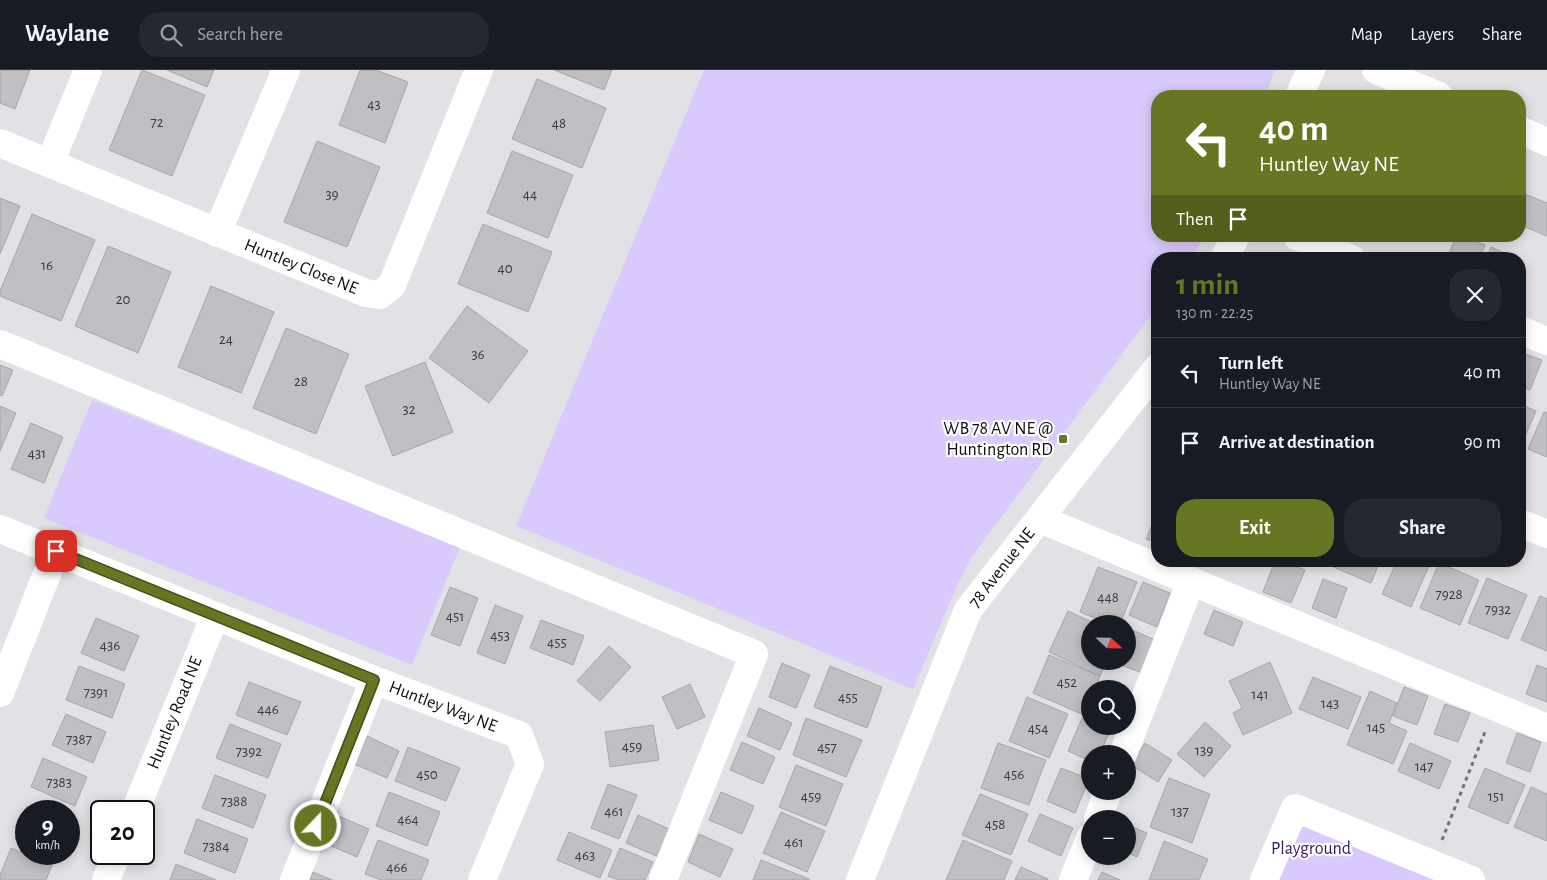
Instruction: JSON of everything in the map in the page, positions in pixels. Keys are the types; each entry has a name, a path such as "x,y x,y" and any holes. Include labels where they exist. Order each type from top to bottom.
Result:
{"street":[{"path":"50,163 88,70"},
{"path":"217,233 286,70"},
{"name":"Huntley Close NE","path":"0,143 366,294 380,295 392,285 479,70"},
{"path":"1303,90 1311,70"},
{"path":"1376,70 1424,90"},
{"path":"1526,133 1547,142"},
{"path":"1311,242 1335,252"},
{"path":"1526,332 1547,341"},
{"path":"0,344 754,654 663,880"},
{"name":"78 Avenue NE","path":"860,880 968,610 1151,376"},
{"path":"1040,519 1151,565"},
{"path":"1526,525 1547,534"},
{"name":"Huntley Way NE","path":"0,529 374,680 519,735 530,764 482,880"},
{"path":"0,693 56,551"},
{"path":"1155,567 1547,728"},
{"path":"1127,745 1191,582"},
{"name":"Huntley Road NE","path":"140,800 215,616"},
{"path":"294,880 374,680"},
{"path":"1264,880 1295,808 1471,880"},
{"path":"1073,880 1081,860"},
{"path":"106,880 112,865"}],"path":[{"path":"1432,864 1490,719 1490,704"}],"green space":[{"path":"704,70 1275,70 1267,90 1151,90 1151,242 1201,242 1195,252 1151,252 1151,315 971,558 956,588 913,689 516,526"},
{"path":"92,400 460,547 412,665 44,518"},
{"name":"Playground","path":"1295,808 1471,880 1264,880"}],"building":[{"path":"0,70 30,70 15,109 0,103"},
{"path":"142,70 205,95 172,176 109,150"},
{"path":"167,70 214,70 207,87"},
{"path":"360,70 376,70 408,82 385,143 339,125"},
{"path":"554,70 612,70 604,90"},
{"path":"537,79 606,108 582,168 512,139"},
{"path":"317,141 380,167 347,247 284,222"},
{"path":"512,151 573,175 548,238 487,213"},
{"path":"1526,194 1547,203 1547,236 1526,227"},
{"path":"0,198 20,206 0,254"},
{"path":"32,214 95,240 61,321 0,296 0,291"},
{"path":"483,224 552,252 528,312 458,284"},
{"path":"1454,242 1478,242 1485,245 1482,252 1450,252"},
{"path":"108,246 171,272 138,353 75,326"},
{"path":"1491,247 1502,252 1489,252"},
{"path":"211,286 274,312 241,393 178,367"},
{"path":"467,306 528,351 489,403 429,358"},
{"path":"286,328 349,354 316,434 253,408"},
{"path":"1526,354 1542,360 1530,390 1526,388"},
{"path":"425,362 453,432 393,456 365,386"},
{"path":"0,365 13,370 2,396 0,395"},
{"path":"0,406 16,413 0,451"},
{"path":"1526,407 1536,411 1526,434"},
{"path":"1544,412 1547,413 1547,457 1528,449"},
{"path":"31,423 63,437 44,483 11,469"},
{"path":"1151,527 1151,541 1146,539"},
{"path":"1098,567 1137,582 1124,615 1087,615 1080,612"},
{"path":"1273,567 1298,567 1305,570 1291,603 1263,592"},
{"path":"1333,567 1378,567 1371,583"},
{"path":"1394,567 1428,567 1411,607 1382,594"},
{"path":"1437,567 1448,567 1479,580 1460,625 1420,608"},
{"path":"1487,578 1527,595 1508,639 1468,623"},
{"path":"1323,579 1347,588 1336,618 1312,608"},
{"path":"1143,582 1170,593 1157,627 1136,618 1136,615 1129,615"},
{"path":"450,587 478,598 460,646 431,635"},
{"path":"1540,596 1547,599 1547,651 1521,640"},
{"path":"495,605 523,616 505,664 477,653"},
{"path":"1214,610 1243,622 1233,646 1204,634"},
{"path":"1068,611 1081,617 1081,667 1049,652"},
{"path":"96,618 139,636 124,671 81,653"},
{"path":"541,620 584,636 573,665 530,648"},
{"path":"1136,632 1155,640 1142,673 1134,670 1136,670"},
{"path":"609,646 631,667 600,701 577,681"},
{"path":"1049,655 1081,668 1081,670 1100,676 1098,680 1081,680 1081,714 1033,693"},
{"path":"1270,662 1292,713 1243,735 1233,713 1242,708 1229,681"},
{"path":"782,663 810,675 796,708 769,697"},
{"path":"1537,665 1547,669 1547,702 1526,694"},
{"path":"79,666 125,684 112,718 66,700"},
{"path":"830,666 882,687 867,728 814,707"},
{"path":"1087,670 1103,670 1100,676"},
{"path":"1313,677 1361,697 1348,729 1299,709"},
{"path":"249,682 301,702 287,735 236,715"},
{"path":"690,684 705,717 677,729 662,697"},
{"path":"1404,687 1428,696 1417,725 1393,716"},
{"path":"1370,691 1397,703 1389,723 1407,731 1393,764 1347,745"},
{"path":"1027,697 1068,714 1049,758 1009,741"},
{"path":"1445,704 1470,713 1458,742 1434,734"},
{"path":"759,708 792,723 780,750 747,736"},
{"path":"66,714 106,732 93,763 52,745"},
{"path":"806,718 862,740 846,777 793,755"},
{"path":"1081,720 1081,735 1108,735 1104,745 1081,745 1081,757 1068,751"},
{"path":"1205,722 1231,746 1204,777 1177,754"},
{"path":"230,724 281,744 268,778 216,758"},
{"path":"653,725 659,760 610,767 605,732"},
{"path":"1517,733 1541,742 1530,772 1506,763"},
{"path":"367,736 399,751 387,778 354,764"},
{"path":"742,742 775,757 763,784 730,770"},
{"path":"998,743 1046,760 1029,805 981,788"},
{"path":"1145,743 1172,760 1158,782 1136,768 1136,757"},
{"path":"1410,743 1451,761 1439,789 1398,771"},
{"path":"408,747 460,768 446,801 395,781"},
{"path":"43,758 87,777 77,800 61,800 31,787"},
{"path":"796,765 843,784 826,826 779,807"},
{"path":"1061,768 1081,776 1081,798 1075,813 1047,801"},
{"path":"1485,768 1525,785 1508,824 1468,807"},
{"path":"215,775 266,795 253,828 202,808"},
{"path":"1169,778 1210,794 1192,843 1150,827"},
{"path":"608,784 637,795 619,839 591,828"},
{"path":"1531,787 1547,794 1547,841 1514,827"},
{"path":"389,792 440,812 427,846 376,826"},
{"path":"721,792 754,806 742,834 709,820"},
{"path":"980,794 1028,814 1011,855 962,835"},
{"path":"781,812 825,831 807,872 763,853"},
{"path":"1040,814 1073,828 1061,856 1028,841"},
{"path":"336,815 369,829 357,857 324,843"},
{"path":"638,815 671,830 659,857 626,843"},
{"path":"197,819 248,839 235,873 184,853"},
{"path":"1136,828 1147,833 1136,857"},
{"path":"569,832 612,850 600,878 557,860"},
{"path":"699,834 733,849 720,877 688,862"},
{"path":"378,840 429,860 421,880 381,880 365,874"},
{"path":"963,840 1012,861 1004,880 946,880"},
{"path":"1164,841 1208,859 1199,880 1149,880"},
{"path":"11,848 15,850 15,865 52,865 46,880 0,880 0,875"},
{"path":"620,848 653,862 645,880 618,880 608,876"},
{"path":"761,860 809,879 809,880 753,880"},
{"path":"176,864 216,880 170,880"},
{"path":"1021,867 1048,879 1048,880 1015,880"},
{"path":"313,872 332,880 310,880"},
{"path":"1102,872 1120,880 1098,880"}],"place":[{"name":"WB 78 AV NE @ Huntington RD","path":"1063,439"}],"route":[{"path":"56,551 374,680 316,826"}]}
